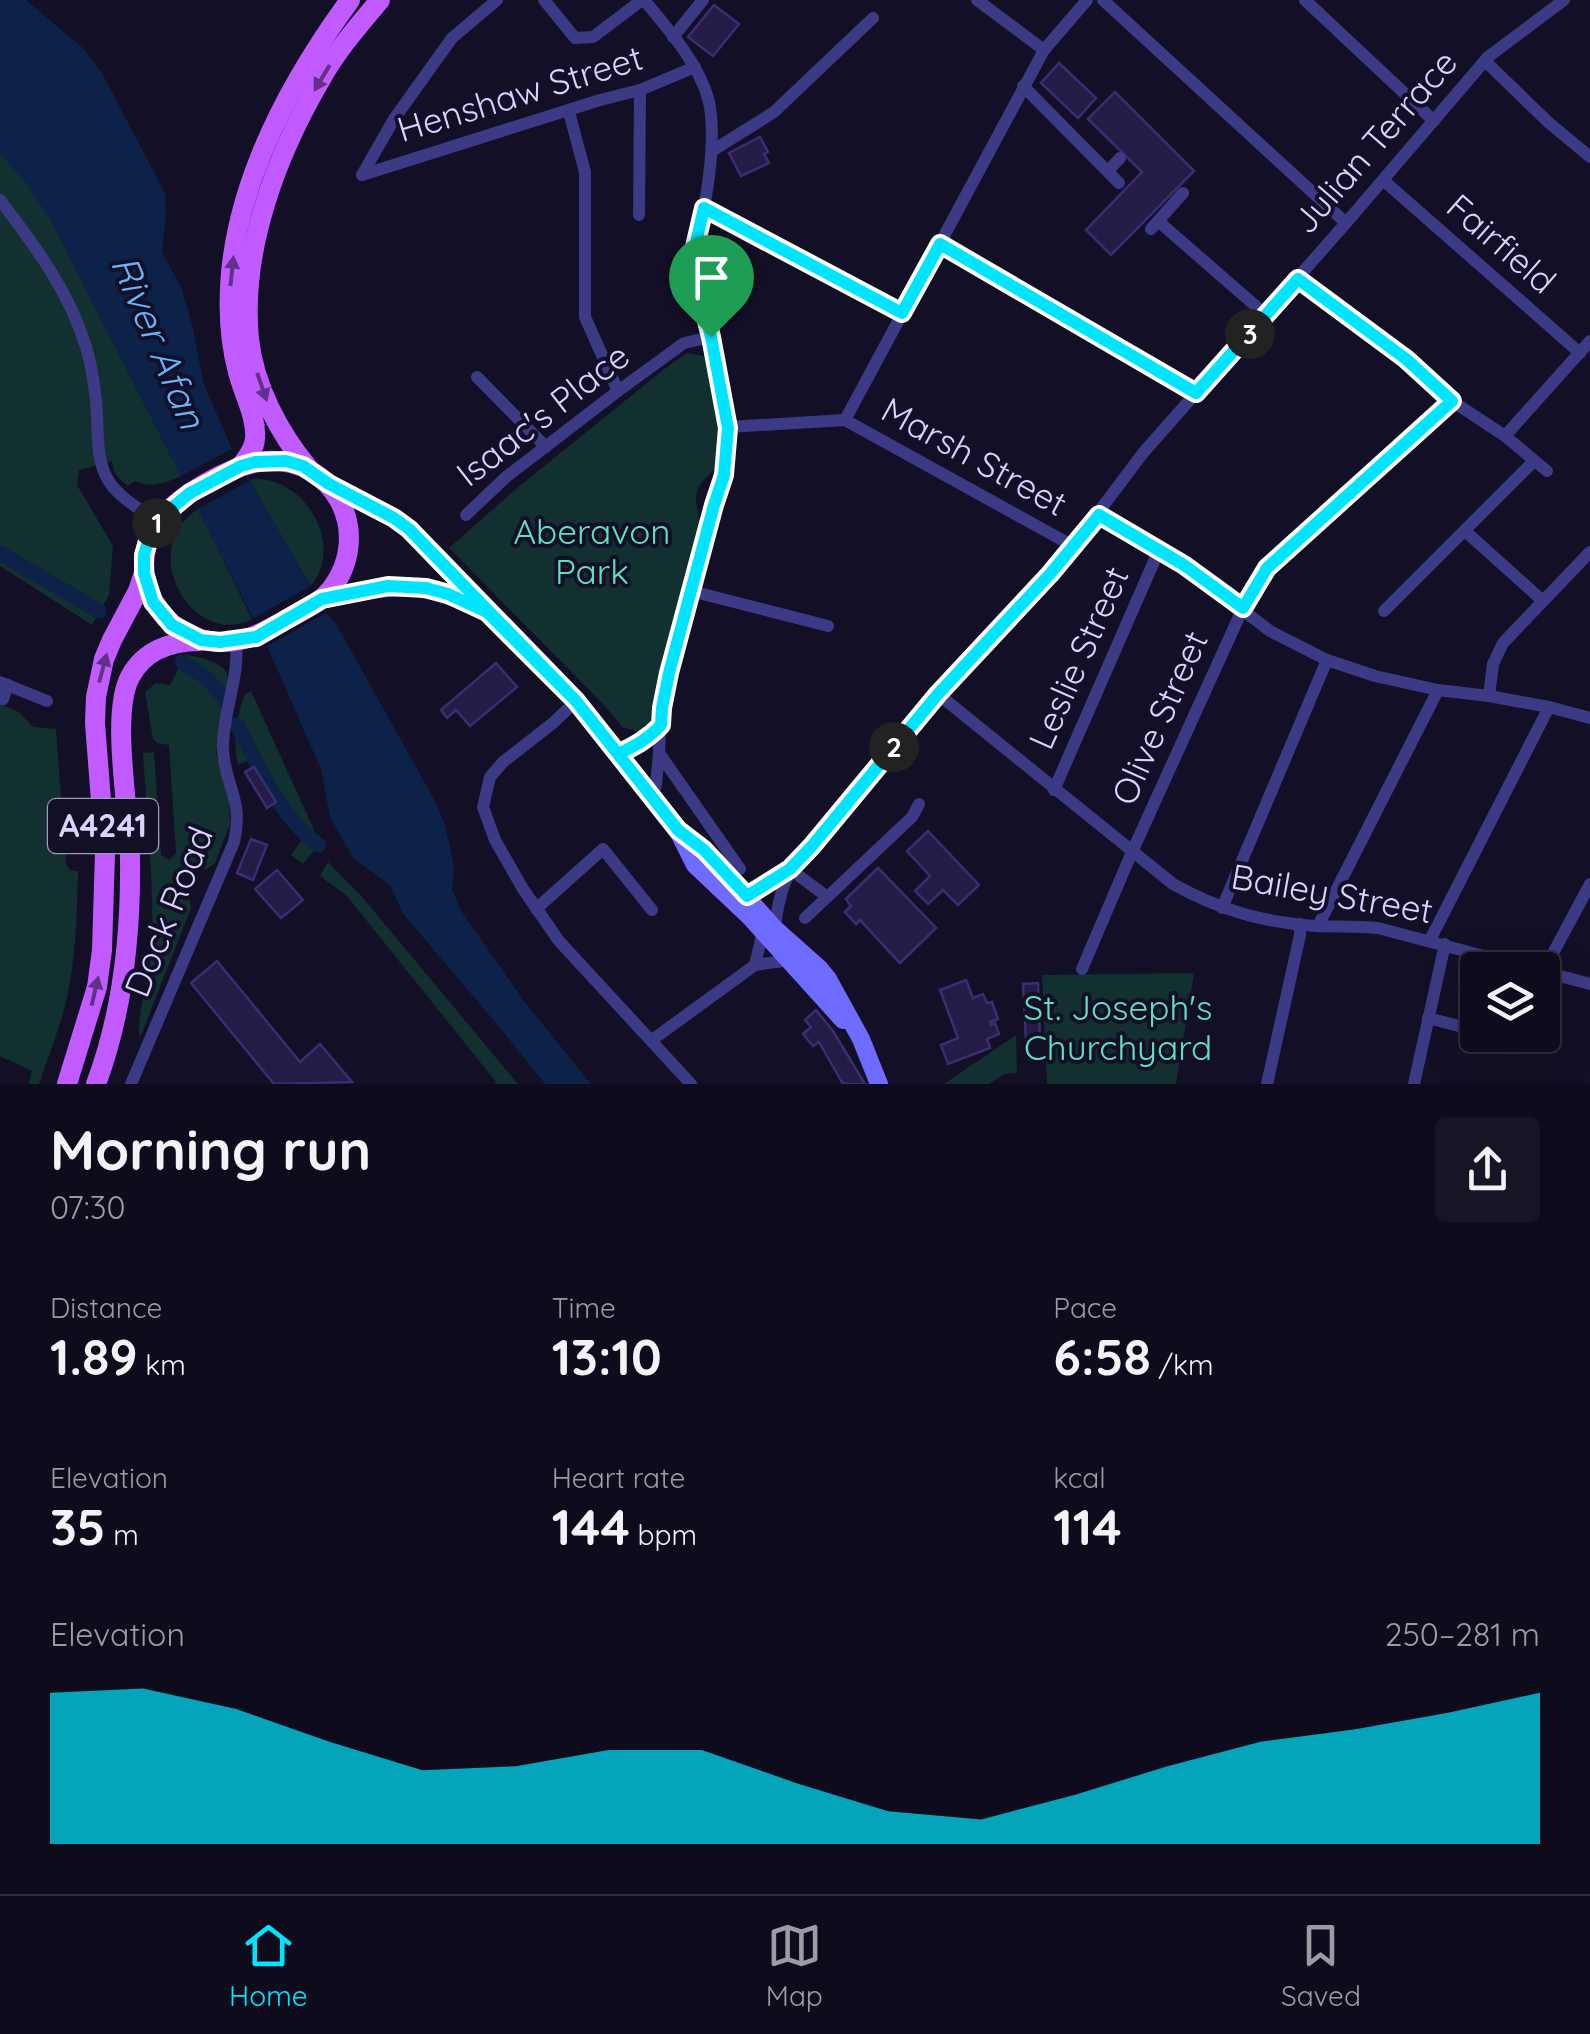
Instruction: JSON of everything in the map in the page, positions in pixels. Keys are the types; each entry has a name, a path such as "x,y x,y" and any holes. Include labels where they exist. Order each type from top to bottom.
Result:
{"main road":[{"path":"241,466 254,447 255,430 230,339 231,270 239,224 282,105 350,0"},
{"path":"321,600 344,565 348,539 343,508 329,484 296,454 257,376 249,339 249,279 272,185 298,121 344,44 380,0"},
{"path":"158,522 190,493 241,466 275,460 309,469"},
{"name":"A4241","path":"158,522 144,555 144,573 153,602 172,625 186,634 212,641"},
{"name":"A4241","path":"67,1084 97,986 102,950 105,853 96,697 104,659 144,573"},
{"name":"A4241","path":"96,1084 112,1033 128,941 130,855 121,723 123,694 137,666 157,650 188,641 250,639 321,600"}],"street":[{"name":"Henshaw Street","path":"497,0 452,38 394,120 362,175 640,90 694,67"},
{"path":"544,0 575,38 593,37 643,0 694,67 709,100 712,151 694,268 728,428 724,475 665,690 656,784 651,799"},
{"path":"672,38 703,0"},
{"path":"977,0 1044,50"},
{"path":"728,428 845,420 1023,86 1044,50 1087,0"},
{"path":"1103,0 1346,223"},
{"path":"1304,0 1434,121"},
{"name":"Julian Terrace","path":"790,869 938,694 1074,546 1143,454 1485,61 1564,0"},
{"path":"712,151 774,112 873,18"},
{"path":"1485,61 1590,157"},
{"path":"1023,86 1119,182"},
{"path":"639,215 640,90"},
{"path":"568,112 585,172 585,316 618,391"},
{"path":"1108,172 1120,158"},
{"name":"Fairfield","path":"1383,180 1580,352"},
{"path":"1183,193 1155,225 1266,315"},
{"path":"0,200 44,260 75,316 86,348 96,400 100,456 108,481 158,522"},
{"path":"704,208 902,313"},
{"path":"940,244 1196,393"},
{"path":"1298,279 1406,359 1452,401 1506,436 1547,472"},
{"name":"Isaac's Place","path":"466,515 506,477 684,343 711,337"},
{"path":"1506,436 1590,341"},
{"path":"477,377 546,447"},
{"name":"Olive Street","path":"1082,968 1243,608 1267,568 1452,401"},
{"name":"Marsh Street","path":"845,420 1074,546"},
{"path":"1384,611 1534,461"},
{"path":"329,484 409,529 576,701 651,799 747,896 763,926 790,960 861,1038"},
{"path":"1099,515 1184,565 1270,632 1327,660 1438,690 1549,707 1590,718"},
{"path":"1465,531 1544,600"},
{"name":"Leslie Street","path":"1054,790 1159,550"},
{"path":"1488,696 1496,654 1503,643 1590,552"},
{"path":"321,600 408,586 434,590 487,612"},
{"path":"691,591 828,626"},
{"name":"Dock Road","path":"131,1084 234,842 237,806 223,749 236,641"},
{"path":"1222,908 1327,660"},
{"path":"3,699 4,683 47,701"},
{"path":"1318,926 1438,690"},
{"name":"Bailey Street","path":"938,694 1172,884 1208,904 1256,918 1378,928 1475,952"},
{"path":"576,701 502,762 490,777 483,807 495,840 559,941 692,1084"},
{"path":"1430,940 1549,707"},
{"path":"618,754 647,739 661,725"},
{"path":"659,753 740,869"},
{"path":"805,918 917,814"},
{"path":"678,830 695,865 828,979 861,1038 879,1084"},
{"path":"536,909 603,849 652,910"},
{"path":"790,869 826,896"},
{"path":"747,896 790,869"},
{"path":"755,965 763,926 790,869"},
{"path":"1554,952 1590,884"},
{"path":"747,896 763,926"},
{"path":"1267,1084 1300,924"},
{"path":"1414,1084 1444,944"},
{"path":"652,1040 755,965 790,960"},
{"name":"Bailey Street","path":"1560,975 1590,984"},
{"path":"1428,1018 1460,1026"}],"green space":[{"path":"0,88 78,272 181,476 158,484 135,481 128,486 117,475 112,461 79,470 77,485 113,546 109,595 92,625 0,566"},
{"name":"Aberavon Park","path":"687,353 710,357 721,430 718,467 697,490 700,521 655,708 640,732 622,727 449,548 517,488"},
{"path":"249,481 272,481 289,489 314,516 324,552 311,586"},
{"path":"198,509 252,619 230,625 210,621 193,609 179,591 172,570 171,548 180,527"},
{"path":"185,655 208,660 227,672 216,753 229,800 230,824 215,863 207,869 181,872 177,885 189,895 191,908 140,1038 152,922 143,753 154,752 161,855 169,860 176,853 169,745 153,739 145,692 156,683 170,685"},
{"path":"251,691 320,843 303,864 291,855 304,837 285,816 254,767 251,769 247,761 238,765 238,720 245,694"},
{"path":"0,704 19,712 33,727 56,729 66,864 70,870 78,871 69,986 39,1084 28,1084 32,1071 0,1056"},
{"path":"328,862 363,898 518,1084 494,1084 347,896 320,876"},
{"name":"St. Joseph's Churchyard","path":"1194,973 1176,1084 1047,1084 1042,975"},
{"path":"1016,1035 1017,1073 1004,1074 989,1084 944,1084"}],"water":[{"name":"River Afan","path":"0,0 26,0 84,49 103,75 165,193 162,252 181,287 203,382 232,449 434,799 445,825 454,866 452,889 460,909 524,1001 591,1084 545,1084 404,915 390,885 353,858 330,817 321,769 267,646 50,219 24,180 0,154"}],"pier":[{"path":"232,449 249,481 198,509 181,476"},
{"path":"311,586 326,613 267,646 252,619"}],"building":[{"path":"714,5 739,24 713,56 688,37"},
{"path":"1059,63 1096,98 1078,118 1041,83"},
{"path":"1115,92 1194,171 1111,255 1086,230 1142,172 1088,119"},
{"path":"760,137 769,163 741,176 729,153"},
{"path":"496,663 517,687 470,726 456,710 447,718 441,710"},
{"path":"254,767 276,802 267,808 245,772"},
{"path":"928,831 979,885 958,905 943,890 928,904 915,891 930,876 907,851"},
{"path":"251,839 267,845 253,880 237,873"},
{"path":"878,868 936,928 900,963 860,920 856,924 845,912 851,906 846,899"},
{"path":"878,868 936,928 900,963 860,920 856,924 845,912 851,906 846,899"},
{"path":"277,870 303,900 281,918 255,889"},
{"path":"217,961 300,1062 320,1044 352,1082 274,1084 191,983"},
{"path":"966,980 973,998 983,994 987,1003 992,1002 998,1019 990,1022 995,1023 999,1034 987,1039 990,1048 948,1064 941,1045 958,1038 940,990"},
{"path":"1038,983 1040,1039 1026,1039 1023,984"},
{"path":"816,1010 865,1084 843,1084 819,1042 813,1046 803,1034 811,1027 805,1020"}],"waterway":[{"path":"0,553 99,611"},
{"path":"182,662 207,678 225,700"},
{"path":"237,725 281,805 319,845"}],"route":[{"path":"711,337 694,268 704,208 902,313 940,244 1196,393 1298,279 1406,359 1452,401 1267,568 1243,608 1184,565 1099,515 1050,574 938,694 812,846 776,880 747,896 704,850 678,830 576,701 487,612 426,588 388,586 322,599 256,637 220,642 186,634 172,625 153,602 144,573 144,555 156,524 167,512 190,493 241,466 275,460 303,466 409,529 576,701 618,754 647,739 661,725 669,673 724,475 728,428 711,337"}]}
